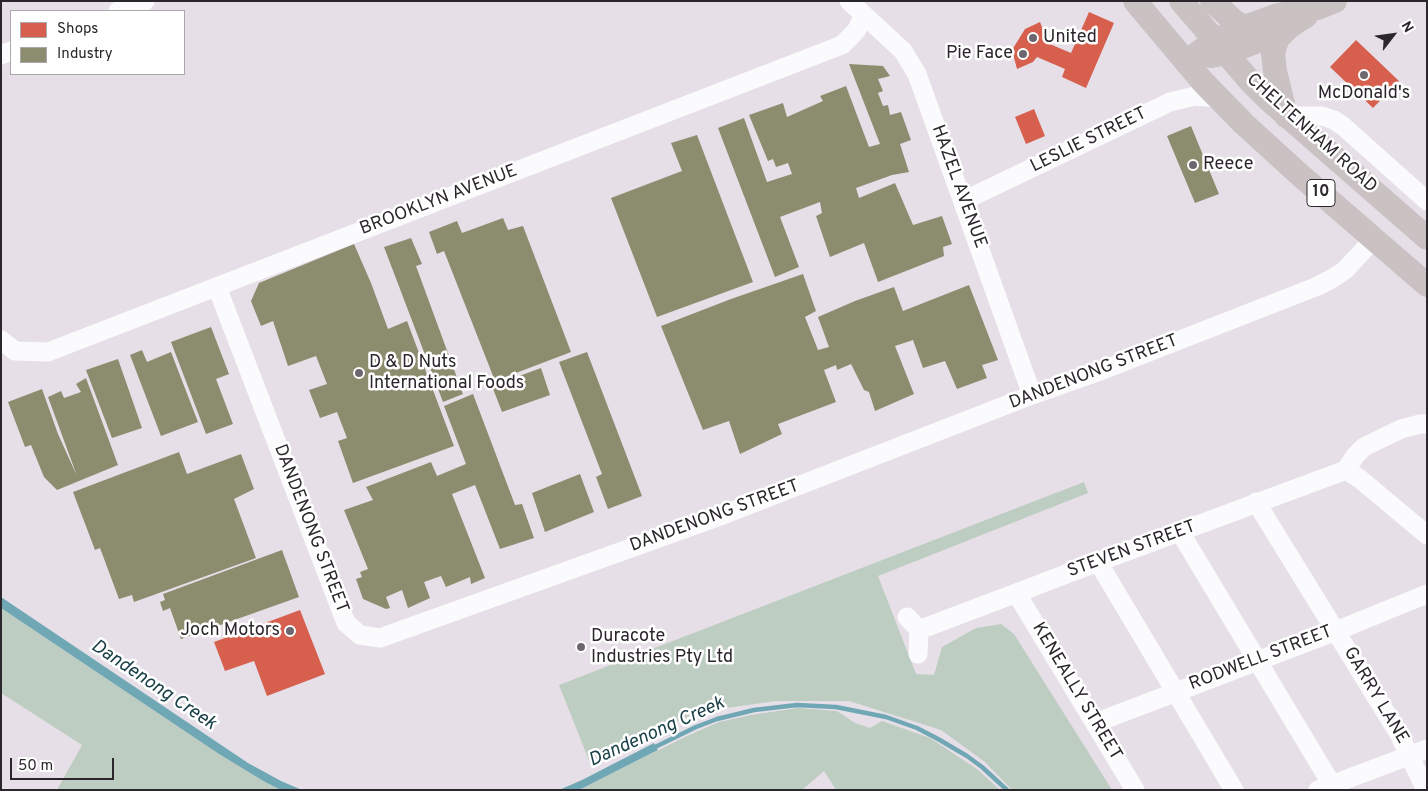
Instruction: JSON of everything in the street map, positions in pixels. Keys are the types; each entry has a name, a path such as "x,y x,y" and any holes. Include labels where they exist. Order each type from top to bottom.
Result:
{"main road":[{"name":"CHELTENHAM ROAD","path":"1135,1 1186,62 1244,124 1427,285"},
{"name":"CHELTENHAM ROAD","path":"1181,1 1261,92 1286,116 1427,238"},
{"path":"1212,1 1235,22 1245,27"},
{"path":"1186,62 1220,47 1274,34 1288,28 1326,5"},
{"path":"1220,47 1245,27 1278,15 1326,5"},
{"path":"1286,116 1275,71 1273,54 1276,42 1288,28"},
{"name":"DANDENONG STREET","path":"1375,238 1398,212"}],"street":[{"path":"121,10 145,1"},
{"name":"HAZEL AVENUE","path":"849,1 903,51 917,74 1032,395"},
{"name":"BROOKLYN AVENUE","path":"1,340 15,351 48,352 842,45 856,31 864,15"},
{"name":"LESLIE STREET","path":"963,201 1170,102 1195,96 1218,98"},
{"path":"1286,116 1322,116 1334,120 1427,201"},
{"name":"DANDENONG STREET","path":"217,287 346,623 360,635 380,638 724,515 1318,286 1346,270 1375,238"},
{"path":"1427,424 1401,429 1364,447 1355,456 1346,470 1360,479 1427,535"},
{"name":"STEVEN STREET","path":"918,654 913,624 1017,594 1256,502 1346,470"},
{"name":"GARRY LANE","path":"1256,502 1399,734 1419,753 1426,790"},
{"path":"1180,532 1257,661 1329,788 1419,753"},
{"path":"1098,562 1234,790"},
{"name":"KENEALLY STREET","path":"1017,594 1134,790"},
{"name":"RODWELL STREET","path":"1095,723 1336,631 1427,594"}],"green space":[{"path":"1084,482 1088,493 878,576 916,674 934,675 942,647 976,628 1001,624 1014,634 1112,790 1012,790 985,762 941,730 849,701 776,701 698,712 590,763 559,685"},
{"path":"1,608 219,754 281,790 57,790 82,745 1,693"},
{"path":"798,708 837,711 855,723 870,728 882,721 930,738 977,769 1000,790 836,790 824,771 802,790 579,790 719,722"}],"water":[{"path":"1,597 248,763 302,790 281,790 219,754 1,608"},
{"path":"654,743 658,750 579,790 559,790 582,780"}],"building: Shops":[{"path":"1089,12 1114,23 1086,88 1062,77 1065,69 1037,57 1033,62 1017,69 1012,50 1025,29 1040,22 1047,40 1045,42 1071,53"},
{"path":"1356,40 1399,81 1373,108 1330,67"},
{"path":"1034,109 1045,136 1026,144 1015,117"},
{"path":"300,610 325,674 267,696 254,661 225,671 214,642"}],"building: Industry":[{"path":"849,64 883,66 890,76 878,79 883,91 878,93 883,106 888,105 890,115 901,112 911,140 900,144 909,172 892,175 856,188 859,198 895,183 913,225 942,216 952,244 943,247 944,256 878,282 864,243 830,257 816,216 822,213 820,202 780,217 799,267 775,277 718,128 744,118 767,182 792,174 788,163 776,167 773,159 768,161 749,115 783,103 787,117 823,101 820,96 846,86 869,147 880,144"},
{"name":"Reece","path":"1191,126 1219,194 1195,203 1167,136"},
{"path":"697,135 753,282 657,317 611,198 682,171 671,143"},
{"path":"503,218 508,230 523,226 571,352 495,381 444,251 437,254 429,232 457,221 462,233"},
{"path":"411,238 422,264 416,266 463,394 443,402 384,247"},
{"path":"354,244 388,329 407,321 454,446 353,483 338,441 347,438 337,412 320,418 309,390 327,384 316,356 288,366 273,321 261,326 251,301 259,283"},
{"path":"803,274 816,311 805,317 818,350 829,347 818,317 855,301 894,287 903,311 969,285 998,360 982,365 987,378 957,389 945,361 923,368 913,340 895,346 914,394 875,411 869,392 864,390 851,364 837,370 836,365 824,370 836,402 778,424 782,434 740,454 729,421 703,430 661,326"},
{"path":"211,327 229,374 216,379 233,424 206,434 171,342"},
{"path":"142,350 147,362 171,352 198,422 161,436 130,355"},
{"path":"587,352 642,496 608,509 596,477 602,474 559,362"},
{"path":"118,359 142,428 112,438 86,370"},
{"path":"541,368 550,395 502,412 492,386"},
{"path":"86,378 118,465 57,490 44,477 31,445 25,447 8,402 42,389 58,434 77,476 48,397 61,391 64,398 81,392 76,384"},
{"path":"473,394 515,505 522,504 534,538 500,549 475,485 452,494 485,578 471,584 470,577 446,587 441,576 424,582 430,598 408,608 402,590 386,597 390,608 386,609 363,599 356,579 362,577 360,572 368,569 344,510 373,500 366,487 431,462 437,476 466,464 444,406"},
{"path":"179,452 187,474 241,454 254,489 234,499 256,558 134,602 132,595 119,599 100,548 95,550 73,492"},
{"path":"580,474 594,512 545,532 532,493"},
{"path":"282,550 299,597 181,639 170,608 163,611 160,602 165,600 163,594"}],"waterway":[{"name":"Dandenong Creek","path":"651,749 717,719 754,710 797,705 836,707 886,717 917,728 967,756 1007,790"}],"place":[{"name":"United","path":"1033,38"},
{"name":"Pie Face","path":"1023,54"},
{"name":"McDonald's","path":"1364,75"},
{"name":"Reece","path":"1193,165"},
{"name":"D & D Nuts International Foods","path":"359,373"},
{"name":"Joch Motors","path":"290,631"},
{"name":"Duracote Industries Pty Ltd","path":"581,647"}]}
